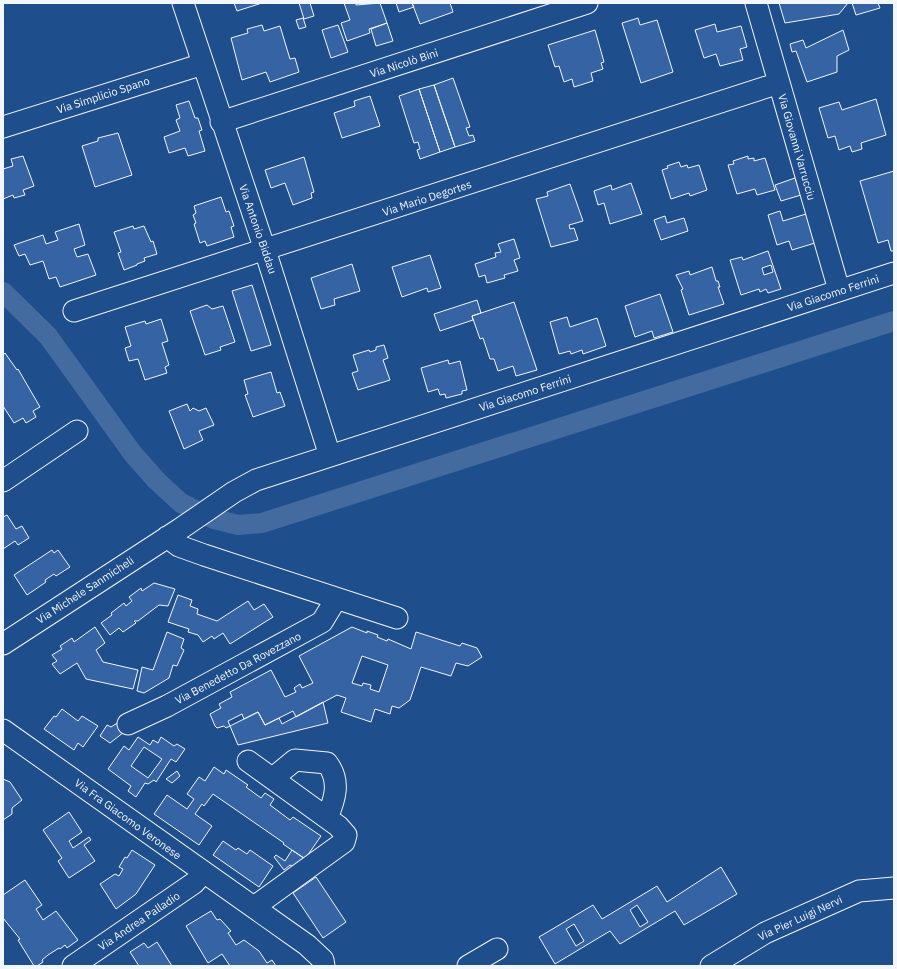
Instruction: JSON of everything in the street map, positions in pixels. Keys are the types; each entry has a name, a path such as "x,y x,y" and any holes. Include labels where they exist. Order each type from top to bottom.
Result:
{"street":[{"name":"Via Antonio Biddau","path":"183,3 221,122 265,250 330,456"},
{"name":"Via Nicolò Bini","path":"221,122 587,3"},
{"name":"Via Giovanni Varrucciu","path":"756,3 839,290"},
{"name":"Via Simplicio Spano","path":"3,127 203,64"},
{"name":"Via Mario Degortes","path":"74,311 779,83"},
{"name":"Via Giacomo Ferrini","path":"174,533 234,492 256,480 894,273"},
{"path":"3,481 77,431"},
{"path":"174,533 179,546 397,618"},
{"name":"Via Michele Sanmicheli","path":"3,644 174,533"},
{"name":"Via Benedetto Da Rovezzano","path":"128,724 167,706 322,622 336,599"},
{"name":"Via Fra Giacomo Veronese","path":"3,730 203,873 307,945 321,964"},
{"path":"273,778 295,760 327,763 334,772 335,798 327,818"},
{"path":"248,761 338,826 346,835 344,842 254,907"},
{"name":"Via Andrea Palladio","path":"73,966 194,883 203,873"},
{"name":"Via Pier Luigi Nervi","path":"711,966 765,933 859,891 894,888"},
{"path":"468,966 498,949"}],"building":[{"path":"234,3 262,3 237,11"},
{"path":"299,3 310,3 314,16 304,19"},
{"path":"344,3 356,3 356,5 380,3 387,23 369,29 370,33 347,41 341,23 350,20"},
{"path":"396,3 412,3 414,7 399,12"},
{"path":"412,3 450,3 453,12 420,24"},
{"path":"779,3 848,3 839,14 785,23"},
{"path":"852,3 878,3 880,8 856,15"},
{"path":"303,18 306,27 299,29 296,20"},
{"path":"638,18 640,25 657,20 673,72 641,83 622,23"},
{"path":"387,23 393,41 376,46 371,29"},
{"path":"715,24 717,32 741,26 747,47 740,49 743,60 720,66 716,54 704,58 695,30"},
{"path":"262,25 264,31 280,26 290,59 295,58 299,72 270,82 266,72 242,80 231,38 248,33 247,29"},
{"path":"338,25 348,52 331,58 322,30"},
{"path":"595,30 604,62 601,63 603,69 591,73 593,81 574,87 572,79 564,82 559,66 555,67 548,45"},
{"path":"843,30 849,50 837,56 837,72 807,82 796,51 792,52 790,44 803,40 806,48"},
{"path":"453,78 470,127 466,128 469,136 473,135 475,141 455,147 434,85"},
{"path":"434,85 455,147 440,152 419,89"},
{"path":"419,89 440,152 420,159 417,150 420,149 418,142 414,143 399,96"},
{"path":"370,96 380,126 342,138 334,113 355,106 354,101"},
{"path":"876,99 886,135 861,143 862,149 852,152 850,146 839,150 835,136 828,138 819,108 839,102 842,110"},
{"path":"189,101 195,118 198,118 202,130 199,131 205,151 188,156 185,148 169,153 164,137 180,131 176,120 180,118 176,105"},
{"path":"118,133 132,175 95,187 82,146 98,141 98,138"},
{"path":"23,156 34,186 23,190 25,195 14,198 13,195 3,199 3,169 13,166 11,159"},
{"path":"748,156 748,159 754,158 754,161 765,158 775,190 757,195 755,189 737,194 728,165 734,164 733,161"},
{"path":"304,157 314,192 311,193 312,198 293,205 285,183 271,188 265,170"},
{"path":"679,162 681,167 687,165 688,168 699,165 707,190 690,196 689,193 671,199 662,170 668,168 667,166"},
{"path":"894,171 894,251 891,251 888,240 878,243 860,181"},
{"path":"795,178 801,195 781,201 775,185"},
{"path":"631,183 642,214 610,224 604,203 598,205 594,191 611,185 612,190"},
{"path":"570,184 583,221 569,225 570,229 574,228 578,240 551,247 536,199 548,196 547,192"},
{"path":"221,197 226,212 229,211 234,226 231,227 234,237 207,246 205,241 200,243 194,224 196,223 193,215 196,213 194,206"},
{"path":"780,211 783,221 806,214 815,243 792,250 789,241 777,245 768,215"},
{"path":"665,216 667,223 684,218 688,231 661,240 654,220"},
{"path":"79,224 85,245 74,249 77,257 88,254 96,275 60,287 56,277 49,279 43,261 30,265 25,254 19,256 14,245 43,235 46,244 58,240 55,232"},
{"path":"133,226 134,229 144,226 151,242 153,241 157,254 144,258 145,261 124,270 118,253 121,252 114,232"},
{"path":"514,239 520,258 514,260 518,271 504,275 505,278 487,283 485,275 479,277 475,264 496,257 495,253 501,252 498,244"},
{"path":"768,251 781,289 768,293 766,289 760,292 759,289 741,295 730,260 742,257 743,260","holes":["771,265 773,272 764,275 762,268"]},
{"path":"430,255 441,288 428,292 427,288 402,297 392,267"},
{"path":"352,264 360,291 334,299 335,305 321,309 311,278"},
{"path":"712,267 716,281 718,281 720,287 718,287 724,304 689,315 681,290 683,289 676,275 689,271 690,275"},
{"path":"252,285 271,345 251,351 232,291"},
{"path":"660,294 673,332 654,338 652,331 635,337 625,306"},
{"path":"477,300 481,313 472,316 473,320 440,331 434,314"},
{"path":"514,302 537,370 516,376 513,366 498,371 494,359 490,359 483,338 480,339 472,316"},
{"path":"207,305 212,309 223,306 235,342 220,347 221,350 205,355 190,311"},
{"path":"567,317 570,327 597,318 606,346 583,354 582,350 571,354 570,351 559,354 550,322"},
{"path":"161,319 168,341 162,343 169,365 165,367 167,373 145,380 138,359 129,361 125,348 131,346 125,327 145,321 146,324"},
{"path":"384,345 388,358 383,360 390,380 358,390 352,373 358,371 353,355 369,350 370,352 376,350 376,347"},
{"path":"5,353 17,370 18,369 40,407 33,411 36,417 26,423 23,418 14,423 3,406 3,355"},
{"path":"448,360 449,364 460,361 467,390 462,391 462,394 446,398 445,394 440,395 438,389 428,392 421,368"},
{"path":"271,372 277,393 280,392 285,406 253,417 245,395 248,394 244,380"},
{"path":"187,404 190,411 193,408 199,411 206,408 214,425 199,431 203,440 184,449 169,411"},
{"path":"7,515 16,529 22,526 29,538 18,545 15,541 3,549 3,517"},
{"path":"52,550 54,553 58,550 70,567 56,576 54,574 45,580 46,582 27,595 14,575"},
{"path":"154,583 175,589 168,606 159,605 138,621 134,621 136,623 123,632 119,628 110,635 101,623 124,603 126,606 132,601 129,597 141,588 142,591"},
{"path":"178,595 192,600 190,606 198,609 197,614 217,621 248,601 254,610 264,604 273,617 230,644 223,633 214,639 212,636 203,642 198,635 188,632 189,629 168,622"},
{"path":"95,627 105,643 96,650 103,662 138,670 133,689 86,679 77,663 60,674 52,664 57,661 52,655 62,649 60,646 72,638 74,642"},
{"path":"352,627 367,633 367,631 378,635 377,637 387,641 388,639 411,649 416,632 460,646 462,643 477,648 482,657 468,666 456,663 451,676 421,667 410,700 399,708 392,706 390,714 375,709 371,722 341,712 346,698 337,695 296,717 293,711 265,725 258,712 244,719 242,714 228,721 230,726 226,728 224,726 217,728 215,726 210,714 221,708 219,704 232,697 230,692 271,670 285,697 296,692 294,688 300,684 302,688 313,683 299,656","holes":["362,656 388,665 379,692 370,689 371,685 363,683 362,686 352,683"]},
{"path":"167,632 184,639 181,648 184,650 177,666 173,665 169,678 144,693 137,691 142,667 153,670"},
{"path":"323,702 328,723 238,745 230,726 258,712 265,725 279,718 282,724"},
{"path":"62,709 78,721 82,716 98,726 83,747 78,743 74,750 44,729 54,716 56,717"},
{"path":"119,722 128,729 110,743 100,736 107,725 111,727"},
{"path":"138,737 150,745 153,740 158,743 161,737 174,746 177,744 185,749 176,762 171,759 156,782 154,780 148,784 145,783 136,797 128,791 131,786 108,769 124,746 129,750","holes":["144,747 162,759 148,778 131,766"]},
{"path":"214,767 224,774 226,770 248,785 246,787 261,798 265,793 274,799 270,805 290,820 293,817 321,836 305,859 213,794 204,806 202,804 195,814 212,826 199,845 154,814 167,795 187,809 194,799 187,794 199,777 205,781"},
{"path":"177,771 180,776 172,783 166,779"},
{"path":"3,779 10,782 22,800 12,808 12,814 3,820"},
{"path":"69,812 82,832 69,841 73,848 89,837 91,840 84,845 95,861 69,878 58,861 62,858 43,830"},
{"path":"223,841 236,850 238,848 247,854 250,850 273,866 259,887 213,855"},
{"path":"132,850 155,865 136,894 116,909 100,884 115,874 119,876 123,869 119,867 125,857 127,858"},
{"path":"292,850 307,860 295,868 290,865 284,870 274,857 276,855 285,861"},
{"path":"721,867 737,894 684,925 675,911 620,944 610,931 555,964 539,937 593,905 602,919 657,886 667,902","holes":["637,905 648,922 640,927 630,910","574,924 584,941 576,946 566,929"]},
{"path":"316,877 346,922 323,938 293,893"},
{"path":"25,880 42,905 36,909 43,920 56,911 78,940 67,948 65,945 60,949 59,948 48,955 42,960 43,962 37,966 34,966 18,940 20,939 3,918 3,895"},
{"path":"211,911 217,920 220,919 231,931 228,933 236,945 244,940 259,951 267,963 272,960 276,966 230,966 222,954 208,963 186,926"},
{"path":"157,942 172,966 139,966 130,952 144,943 148,948"}],"waterway":[{"path":"3,292 48,336 133,454 157,481 181,503 214,519 238,525 262,523 894,321"}]}
